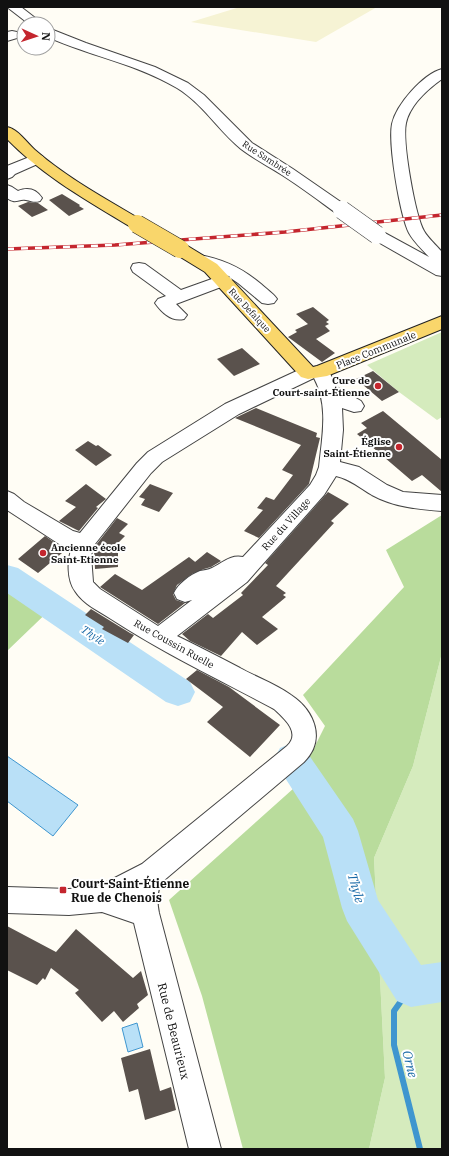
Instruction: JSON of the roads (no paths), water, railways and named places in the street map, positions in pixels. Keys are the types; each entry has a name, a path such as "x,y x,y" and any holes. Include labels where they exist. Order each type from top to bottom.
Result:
{"main road":[{"path":"10,137 36,159"},
{"name":"Rue Defalque","path":"36,159 77,188 211,268 314,372"},
{"name":"Place Communale","path":"314,372 442,322"}],"street":[{"path":"13,7 26,16"},
{"name":"Rue Sambrée","path":"56,36 67,42 156,72 183,86 199,98 224,126 243,143 289,172 377,235 442,271"},
{"path":"442,73 429,92 408,104 398,124 399,148 411,215 417,233 442,262"},
{"path":"7,174 8,171 36,159"},
{"path":"7,190 16,197 27,193 34,198"},
{"path":"189,254 215,262 232,270 268,299"},
{"path":"139,268 180,297"},
{"path":"178,315 164,303 223,280"},
{"name":"Rue du Village","path":"161,638 169,629 228,585 260,553 317,490 326,476 329,467 334,412 330,391 314,372"},
{"name":"Rue Coussin Ruelle","path":"144,913 144,892 152,873 286,763 303,745 305,734 302,723 297,715 283,702 149,632 92,595 83,586 81,580 80,555 85,542 144,468 160,453 232,410 314,372"},
{"path":"330,391 354,406"},
{"path":"329,467 352,472 380,490 396,497 409,501 442,503"},
{"path":"7,499 17,507 67,538 85,542"},
{"path":"185,593 206,578 213,578 260,553"},
{"path":"7,900 69,902 104,899 115,891 152,873"},
{"path":"104,899 116,905 144,913"},
{"name":"Rue de Beaurieux","path":"144,913 205,1149"}],"water":[{"path":"7,756 78,805 53,836 7,801"},
{"path":"137,1023 143,1047 128,1052 122,1028"}],"waterway":[{"name":"Thyle","path":"7,577 178,692"},
{"name":"Thyle","path":"292,759 340,831 361,908 411,987 442,982"},
{"name":"Orne","path":"411,987 394,1011 394,1045 420,1149"}],"railway":[{"path":"7,249 115,245 285,232 442,215"}],"place":[{"name":"Cure de Court-saint-Étienne","path":"378,386"},
{"name":"Église Saint-Étienne","path":"399,447"},
{"name":"Ancienne école Saint-Etienne","path":"43,553"},
{"name":"Court-Saint-Étienne Rue de Chenois","path":"63,890"}]}
